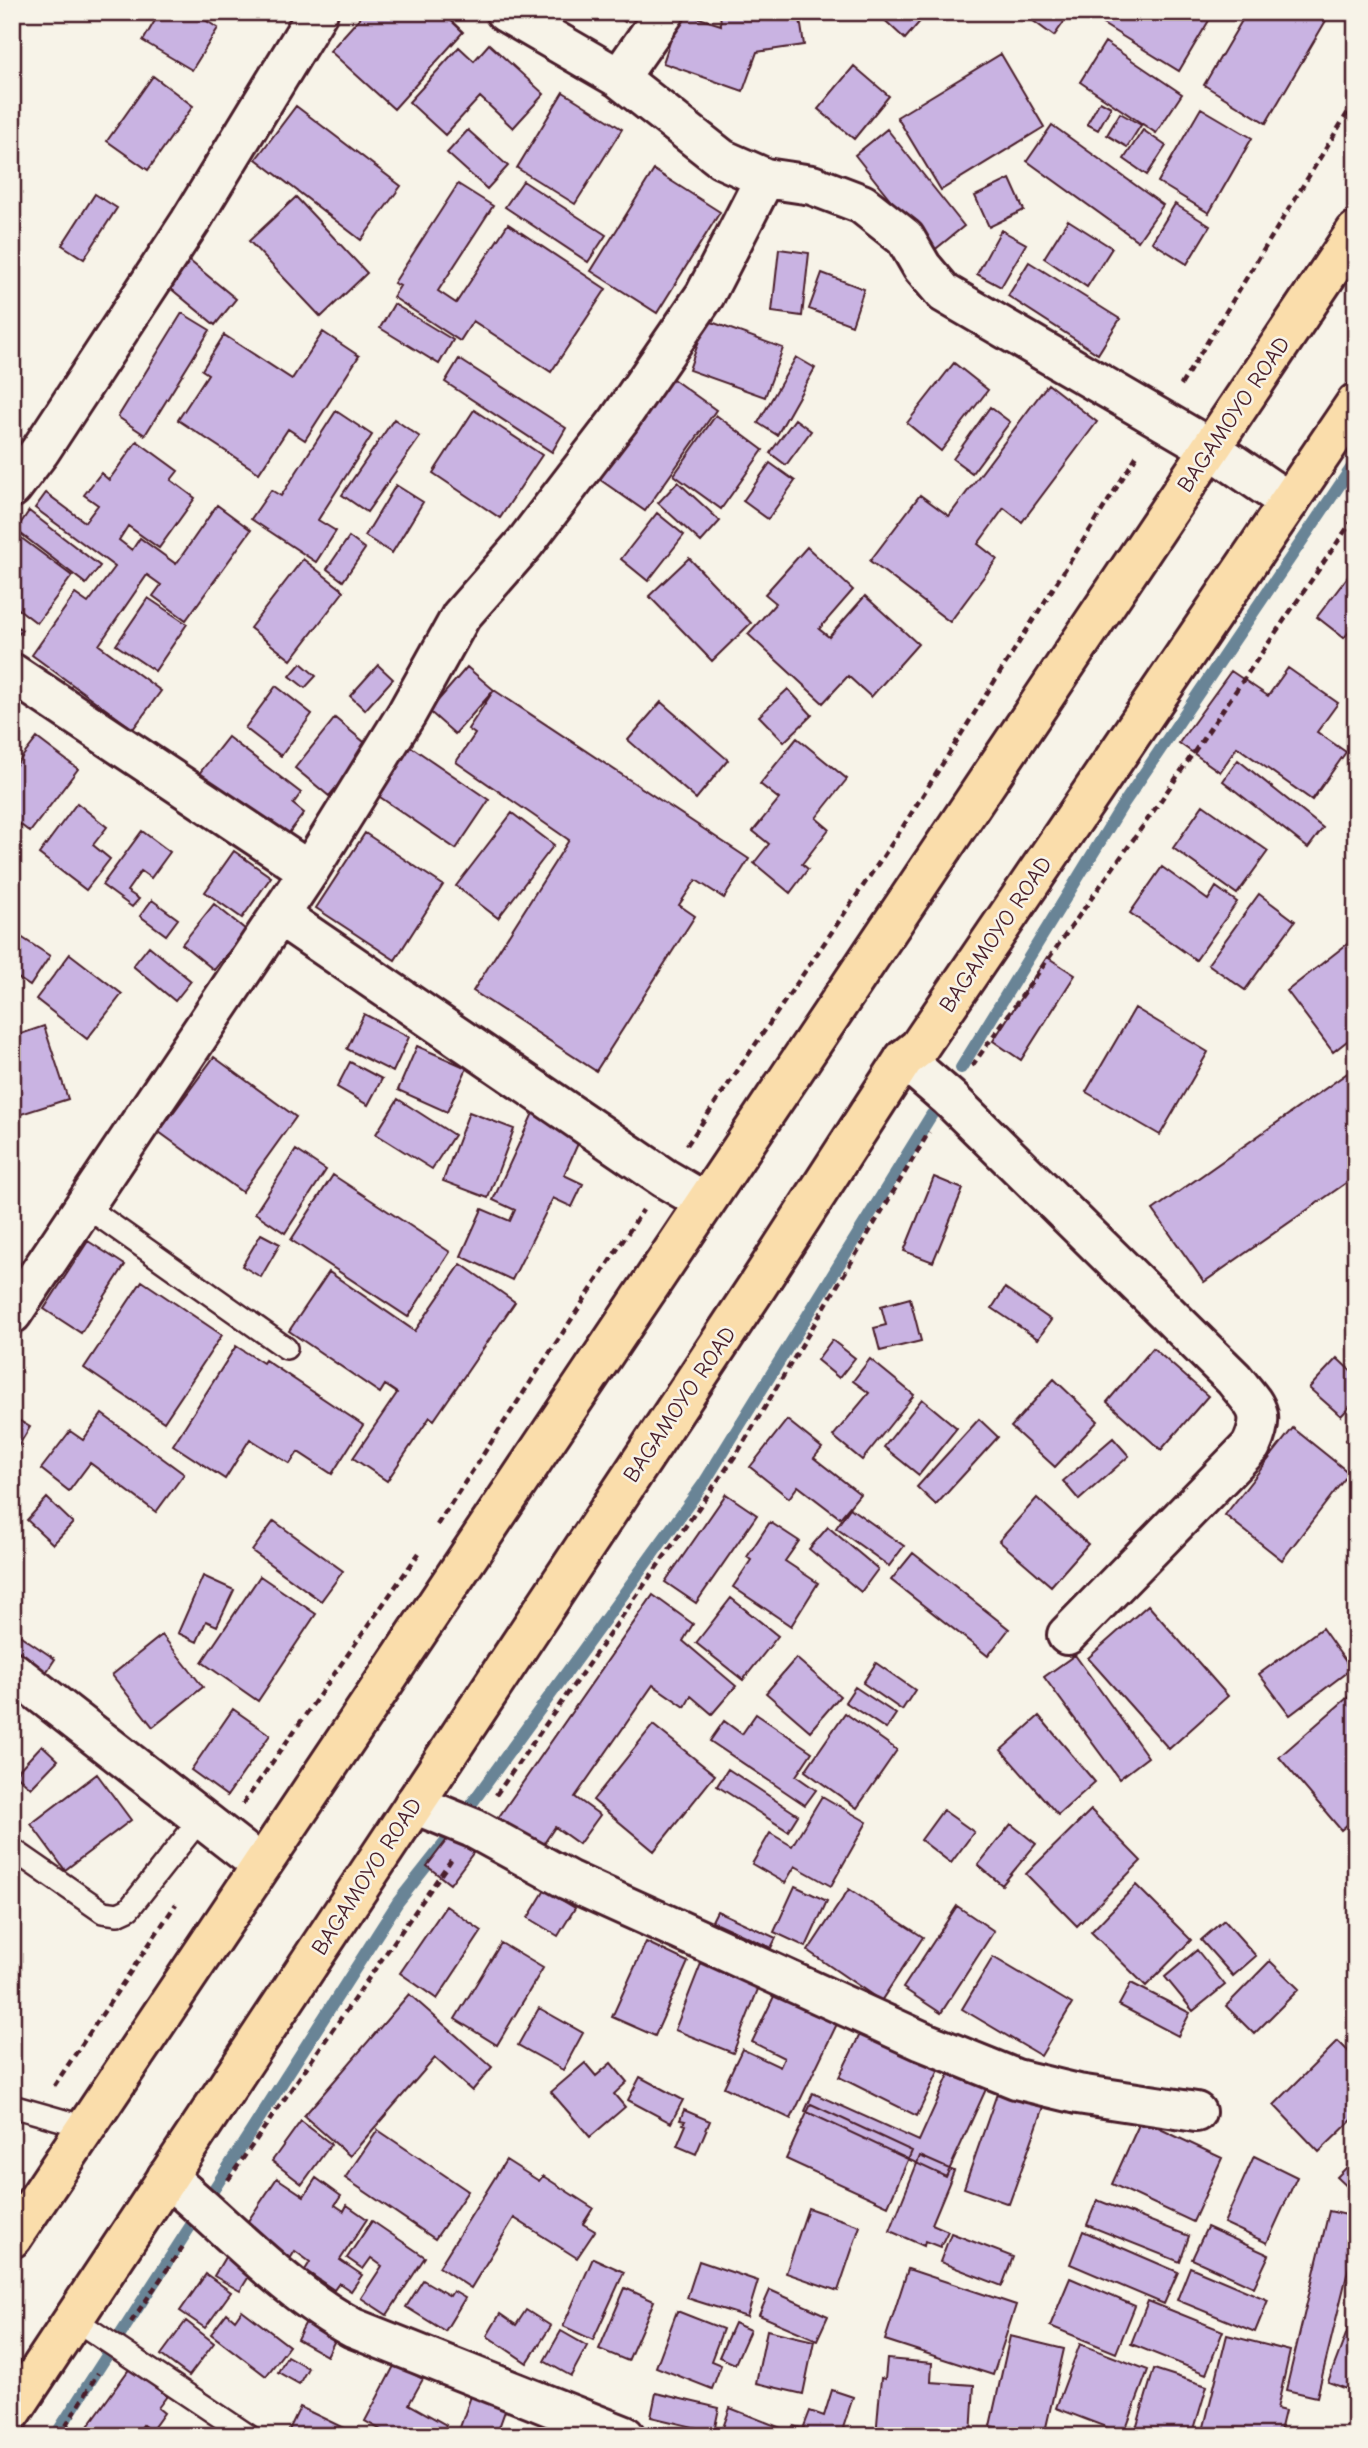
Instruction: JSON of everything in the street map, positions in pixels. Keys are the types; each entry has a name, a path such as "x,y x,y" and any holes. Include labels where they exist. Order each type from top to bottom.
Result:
{"highway":[{"name":"BAGAMOYO ROAD","path":"12,2238 1356,231"},
{"name":"BAGAMOYO ROAD","path":"12,2412 756,1288 904,1059 919,1047 1356,403"}],"street":[{"path":"12,488 40,451 190,222 318,12"},
{"path":"505,12 619,78 722,159 765,178 811,185 862,204 905,238 922,267 944,293 1210,448 1289,502"},
{"path":"619,78 665,12"},
{"path":"12,1314 309,871 407,713 461,616 525,543 619,420 705,295 765,178"},
{"path":"12,673 309,871"},
{"path":"279,915 664,1178 705,1202"},
{"path":"904,1059 949,1098 1234,1379 1258,1410 1260,1427 1251,1446 1067,1635"},
{"path":"12,1671 261,1865"},
{"path":"414,1804 473,1828 580,1885 922,2041 1016,2079 1077,2094 1196,2112"},
{"path":"167,2177 301,2295 341,2322 625,2436"}],"lane":[{"path":"85,1206 286,1348"},
{"path":"12,1849 103,1912 118,1914 129,1909 211,1827"},
{"path":"12,2106 86,2127"},
{"path":"74,2319 250,2436"}],"path":[{"path":"432,1532 664,1178 897,836 1160,420 1356,99"},
{"path":"60,2436 113,2346 738,1452 949,1098 1155,809 1356,515"},
{"path":"211,1827 425,1544"},
{"path":"36,2111 181,1896"}],"building":[{"path":"160,12 192,12 218,28 192,70 143,41"},
{"path":"365,12 442,12 463,32 394,109 330,51"},
{"path":"612,12 647,12 642,20 631,13 625,22"},
{"path":"680,12 721,25 720,12 799,12 804,45 757,52 743,91 663,63"},
{"path":"876,12 928,12 905,39"},
{"path":"1021,12 1071,12 1054,36"},
{"path":"1096,12 1214,12 1179,71 1093,18"},
{"path":"1247,12 1331,12 1266,123 1204,85"},
{"path":"1105,42 1182,94 1156,133 1080,82"},
{"path":"489,44 544,94 513,128 480,97 445,135 409,102 459,47 474,61"},
{"path":"1001,54 1044,127 941,190 897,117"},
{"path":"854,66 889,96 854,139 818,109"},
{"path":"153,76 193,106 148,170 107,141"},
{"path":"563,92 622,129 575,204 517,168"},
{"path":"1100,101 1111,107 1098,130 1087,124"},
{"path":"296,106 401,186 361,240 256,159"},
{"path":"1201,108 1252,138 1209,213 1158,182"},
{"path":"1120,113 1141,125 1127,147 1107,135"},
{"path":"1052,125 1163,205 1138,241 1027,161"},
{"path":"887,129 964,226 932,252 855,155"},
{"path":"468,130 508,166 487,189 447,153"},
{"path":"1143,130 1166,146 1147,175 1124,159"},
{"path":"654,170 720,212 657,313 591,271"},
{"path":"1010,179 1024,210 989,227 975,196"},
{"path":"523,181 606,235 588,262 505,207"},
{"path":"458,184 493,206 438,291 456,303 508,224 606,289 551,372 473,321 460,341 393,297 400,286 394,283"},
{"path":"95,194 117,208 84,259 62,245"},
{"path":"296,197 367,273 321,317 249,241"},
{"path":"1175,204 1210,226 1187,264 1152,242"},
{"path":"1068,220 1112,248 1087,287 1044,258"},
{"path":"1001,230 1026,244 1001,287 977,274"},
{"path":"779,249 809,253 802,316 772,312"},
{"path":"185,257 236,299 215,325 164,283"},
{"path":"1029,262 1120,319 1098,354 1008,296"},
{"path":"822,273 864,289 852,325 809,309"},
{"path":"394,304 453,340 439,364 380,328"},
{"path":"182,313 210,330 145,435 118,417"},
{"path":"706,320 783,348 765,397 689,370"},
{"path":"323,332 359,356 305,440 288,429 259,473 178,420 208,374 202,370 224,335 292,379"},
{"path":"796,357 815,368 777,435 758,423"},
{"path":"459,359 566,428 552,452 445,382"},
{"path":"954,363 988,390 941,451 907,423"},
{"path":"670,377 716,410 645,511 599,479"},
{"path":"1048,384 1097,422 1022,522 1004,508 978,544 997,559 950,622 870,561 920,495 949,516"},
{"path":"990,407 1010,422 972,473 953,459"},
{"path":"474,410 542,455 500,518 433,473"},
{"path":"336,411 372,435 318,520 336,531 316,562 251,519 271,490 281,496"},
{"path":"716,415 763,450 721,509 674,475"},
{"path":"394,419 420,437 367,512 342,495"},
{"path":"795,419 811,431 786,465 770,453"},
{"path":"137,441 178,471 171,480 195,498 159,548 128,526 119,540 132,550 140,538 176,564 217,505 251,530 186,620 153,596 161,585 147,575 99,645 161,691 133,729 32,655 75,594 88,603 115,567 35,508 46,493 85,522 98,505 84,495 101,473 109,480"},
{"path":"770,463 795,481 768,519 743,501"},
{"path":"678,482 720,521 701,542 658,503"},
{"path":"396,485 423,502 392,553 365,536"},
{"path":"29,511 100,566 86,584 16,530"},
{"path":"657,513 684,535 648,581 621,559"},
{"path":"20,537 72,576 37,623 12,604 12,548"},
{"path":"349,537 365,549 343,581 327,569"},
{"path":"807,547 853,590 819,629 829,637 865,596 918,644 871,697 848,676 823,703 748,634 776,603 765,594"},
{"path":"689,558 751,623 712,661 649,596"},
{"path":"303,559 344,591 291,660 250,628"},
{"path":"1356,566 1356,623 1344,638 1317,617"},
{"path":"148,598 187,624 155,671 116,645"},
{"path":"12,622 22,630 12,642"},
{"path":"301,663 316,676 305,688 290,676"},
{"path":"378,665 393,679 365,710 350,696"},
{"path":"467,667 494,690 455,734 429,711"},
{"path":"1288,668 1338,703 1317,732 1346,752 1312,800 1237,747 1220,772 1179,743 1231,671 1268,696"},
{"path":"276,686 312,714 281,756 245,728"},
{"path":"788,689 812,715 784,742 759,716"},
{"path":"494,690 749,859 724,898 696,880 679,905 695,916 596,1071 473,991 569,840 456,762 475,734 468,729"},
{"path":"661,702 728,760 696,799 628,740"},
{"path":"335,718 370,747 329,796 295,768"},
{"path":"228,737 301,793 293,804 304,813 279,846 194,780"},
{"path":"37,738 78,769 30,832 12,818 12,770"},
{"path":"797,738 847,779 816,818 829,829 802,864 808,869 790,893 754,863 769,844 753,831 779,799 760,784"},
{"path":"410,746 489,800 456,849 377,795"},
{"path":"1238,760 1323,828 1308,848 1223,781"},
{"path":"77,803 107,827 93,845 110,859 86,890 39,854"},
{"path":"1203,805 1268,851 1237,894 1173,848"},
{"path":"512,813 554,845 498,918 456,886"},
{"path":"142,831 170,852 151,878 141,871 127,891 139,899 132,907 102,885"},
{"path":"365,833 443,885 395,960 316,908"},
{"path":"234,851 271,877 242,918 205,892"},
{"path":"1162,867 1208,900 1216,887 1237,902 1196,960 1130,913"},
{"path":"1259,894 1295,921 1245,990 1208,964"},
{"path":"152,900 178,919 166,935 140,916"},
{"path":"214,904 246,930 214,970 182,944"},
{"path":"12,931 50,956 30,986 12,974"},
{"path":"1356,937 1356,1034 1333,1052 1287,991"},
{"path":"149,946 191,981 175,1001 133,966"},
{"path":"70,954 122,994 87,1039 36,999"},
{"path":"1047,957 1075,975 1021,1060 993,1041"},
{"path":"1135,1008 1208,1052 1160,1135 1086,1092"},
{"path":"364,1014 409,1037 393,1072 347,1049"},
{"path":"44,1026 68,1099 12,1117 12,1037"},
{"path":"417,1046 467,1068 447,1112 398,1090"},
{"path":"214,1057 296,1117 242,1192 159,1132"},
{"path":"350,1062 382,1079 368,1105 337,1087"},
{"path":"1356,1067 1356,1176 1204,1282 1153,1210"},
{"path":"398,1099 454,1135 432,1169 376,1134"},
{"path":"469,1112 514,1129 488,1198 443,1181"},
{"path":"533,1113 563,1127 580,1139 564,1175 583,1184 572,1207 553,1198 512,1280 461,1256 482,1209 510,1221 515,1210 493,1200"},
{"path":"296,1150 326,1170 285,1233 255,1213"},
{"path":"333,1175 450,1252 408,1317 291,1240"},
{"path":"934,1177 963,1189 933,1262 904,1251"},
{"path":"261,1234 280,1244 261,1277 242,1266"},
{"path":"88,1241 125,1265 81,1333 44,1309"},
{"path":"461,1264 515,1302 434,1420 430,1417 387,1481 353,1458 397,1393 385,1385 380,1393 289,1331 329,1272 415,1331"},
{"path":"142,1281 222,1335 164,1422 84,1368"},
{"path":"1005,1288 1051,1320 1038,1339 992,1308"},
{"path":"910,1298 921,1341 880,1351 874,1328 886,1325 881,1306"},
{"path":"832,1340 855,1358 839,1378 817,1360"},
{"path":"236,1346 263,1363 265,1360 363,1425 332,1474 298,1452 290,1464 250,1439 225,1479 173,1445"},
{"path":"1153,1348 1208,1396 1161,1450 1107,1402"},
{"path":"1337,1358 1356,1376 1356,1400 1341,1416 1309,1388"},
{"path":"870,1359 914,1395 862,1460 833,1436 869,1393 853,1381"},
{"path":"1054,1379 1098,1421 1055,1467 1011,1427"},
{"path":"922,1399 957,1428 919,1475 884,1447"},
{"path":"102,1414 184,1474 156,1512 90,1463 69,1491 41,1469 70,1431 83,1440"},
{"path":"12,1416 30,1427 14,1453 12,1452"},
{"path":"979,1419 998,1437 936,1505 917,1487"},
{"path":"787,1420 822,1448 814,1458 860,1494 840,1518 798,1486 789,1498 750,1467"},
{"path":"1293,1428 1349,1473 1282,1560 1225,1515"},
{"path":"1356,1430 1356,1450 1346,1440"},
{"path":"1113,1438 1129,1456 1079,1500 1063,1481"},
{"path":"726,1494 757,1515 696,1603 665,1582"},
{"path":"47,1498 73,1523 53,1544 27,1520"},
{"path":"1037,1498 1088,1544 1051,1586 999,1541"},
{"path":"850,1508 904,1546 889,1566 836,1528"},
{"path":"274,1521 343,1571 321,1601 252,1551"},
{"path":"770,1522 799,1541 785,1561 818,1583 791,1626 733,1587 751,1560 747,1557"},
{"path":"828,1527 878,1569 861,1592 809,1549"},
{"path":"913,1553 1009,1629 988,1656 891,1580"},
{"path":"203,1576 234,1590 217,1626 206,1621 197,1642 178,1633"},
{"path":"260,1576 316,1614 258,1701 202,1662"},
{"path":"653,1595 693,1624 683,1641 736,1686 712,1714 691,1696 685,1707 653,1685 575,1797 600,1815 579,1844 555,1827 539,1851 496,1821"},
{"path":"731,1598 778,1636 743,1680 696,1643"},
{"path":"1148,1605 1228,1696 1169,1749 1088,1658"},
{"path":"1322,1628 1351,1669 1290,1715 1259,1674"},
{"path":"12,1630 55,1659 41,1680 12,1660"},
{"path":"162,1635 203,1687 153,1727 112,1675"},
{"path":"1075,1655 1148,1757 1119,1779 1044,1677"},
{"path":"796,1658 840,1696 810,1731 766,1693"},
{"path":"876,1663 915,1690 902,1710 863,1683"},
{"path":"855,1687 896,1714 886,1729 845,1702"},
{"path":"1355,1691 1356,1817 1341,1830 1279,1757"},
{"path":"233,1709 270,1735 227,1796 191,1770"},
{"path":"845,1713 897,1750 857,1808 805,1771"},
{"path":"756,1714 812,1752 796,1776 816,1790 805,1805 710,1741 724,1721 742,1734"},
{"path":"1039,1716 1095,1782 1058,1815 1001,1750"},
{"path":"653,1725 715,1775 654,1851 593,1800"},
{"path":"42,1745 58,1760 31,1788 15,1774"},
{"path":"728,1769 798,1815 788,1831 717,1786"},
{"path":"97,1774 131,1820 65,1870 31,1824"},
{"path":"822,1796 867,1822 831,1886 795,1866 785,1883 752,1864 770,1833 792,1846"},
{"path":"943,1810 974,1832 951,1863 921,1840"},
{"path":"1091,1810 1141,1861 1077,1926 1026,1874"},
{"path":"459,1824 482,1841 450,1884 427,1866"},
{"path":"1011,1824 1036,1844 1002,1885 978,1865"},
{"path":"1136,1885 1191,1940 1146,1986 1091,1932"},
{"path":"795,1886 827,1901 806,1947 774,1932"},
{"path":"849,1889 923,1937 881,2001 808,1951"},
{"path":"545,1890 575,1908 558,1936 528,1918"},
{"path":"446,1906 482,1931 437,1999 400,1973"},
{"path":"957,1906 994,1931 941,2013 903,1988"},
{"path":"717,1911 776,1938 771,1948 712,1921"},
{"path":"1224,1920 1256,1956 1233,1976 1201,1940"},
{"path":"646,1942 688,1962 655,2036 612,2017"},
{"path":"501,1943 543,1968 497,2045 455,2019"},
{"path":"1197,1950 1225,1985 1193,2011 1165,1977"},
{"path":"993,1957 1072,2004 1041,2056 962,2009"},
{"path":"702,1961 760,1984 733,2053 675,2030"},
{"path":"1270,1961 1299,1989 1254,2034 1226,2006"},
{"path":"1131,1983 1190,2013 1178,2036 1119,2005"},
{"path":"776,1992 837,2024 791,2119 724,2087 742,2049 780,2067 784,2058 752,2042"},
{"path":"409,1994 492,2067 472,2091 435,2058 350,2156 304,2116"},
{"path":"539,2008 583,2033 563,2070 518,2045"},
{"path":"862,2030 940,2068 917,2116 839,2077"},
{"path":"1338,2041 1356,2059 1356,2116 1319,2152 1274,2105"},
{"path":"585,2063 596,2076 611,2063 627,2082 614,2094 625,2107 590,2137 551,2092"},
{"path":"951,2070 987,2087 946,2177 805,2111 813,2093 919,2141"},
{"path":"640,2077 683,2100 671,2123 628,2100"},
{"path":"1000,2085 1046,2101 1009,2204 964,2188"},
{"path":"811,2104 912,2151 888,2206 786,2159"},
{"path":"684,2110 710,2121 696,2154 677,2146 686,2125 683,2124 685,2121 680,2120"},
{"path":"1141,2120 1222,2158 1193,2222 1112,2184"},
{"path":"301,2121 331,2144 302,2184 272,2161"},
{"path":"378,2130 468,2191 435,2239 345,2178"},
{"path":"920,2156 954,2171 932,2224 948,2231 940,2247 925,2241 924,2246 890,2231"},
{"path":"1254,2156 1297,2177 1267,2243 1224,2223"},
{"path":"1356,2158 1356,2195 1337,2177"},
{"path":"506,2160 539,2181 543,2176 593,2208 583,2224 595,2231 577,2258 514,2218 471,2288 439,2267"},
{"path":"277,2178 304,2196 316,2178 341,2196 335,2205 344,2211 347,2205 367,2219 340,2260 362,2275 351,2291 339,2283 334,2290 305,2270 310,2262 295,2251 288,2262 242,2230"},
{"path":"1097,2200 1189,2236 1180,2262 1087,2225"},
{"path":"808,2208 860,2226 838,2291 786,2273"},
{"path":"1329,2211 1356,2217 1356,2238 1317,2397 1286,2390"},
{"path":"372,2221 425,2257 387,2315 361,2298 382,2266 371,2258 363,2269 347,2258"},
{"path":"1207,2227 1269,2255 1254,2287 1192,2259"},
{"path":"1083,2231 1178,2272 1164,2304 1070,2264"},
{"path":"951,2233 1013,2257 1002,2286 940,2262"},
{"path":"228,2252 254,2268 240,2291 214,2276"},
{"path":"593,2258 624,2272 593,2340 563,2326"},
{"path":"699,2261 758,2281 747,2317 687,2298"},
{"path":"1190,2267 1268,2300 1255,2332 1177,2300"},
{"path":"908,2269 1016,2305 993,2375 885,2340"},
{"path":"206,2274 231,2292 205,2328 180,2311"},
{"path":"1070,2278 1135,2306 1116,2353 1050,2326"},
{"path":"423,2280 450,2296 453,2291 465,2298 445,2331 406,2307"},
{"path":"625,2288 654,2301 628,2361 599,2349"},
{"path":"770,2290 828,2316 817,2340 759,2315"},
{"path":"1148,2301 1223,2331 1206,2374 1131,2344"},
{"path":"1356,2308 1356,2368 1347,2389 1328,2382"},
{"path":"242,2310 289,2346 266,2376 211,2334 227,2313 235,2320"},
{"path":"526,2310 551,2326 527,2363 487,2336 500,2314 516,2325"},
{"path":"677,2311 723,2329 711,2361 721,2365 712,2389 656,2367"},
{"path":"310,2314 340,2330 327,2356 297,2339"},
{"path":"186,2321 214,2343 189,2376 161,2355"},
{"path":"734,2323 750,2330 735,2364 719,2357"},
{"path":"767,2330 814,2341 803,2394 756,2383"},
{"path":"561,2331 587,2346 571,2376 544,2361"},
{"path":"1227,2335 1290,2351 1277,2409 1285,2411 1279,2436 1223,2436 1203,2431"},
{"path":"1010,2336 1064,2349 1044,2436 990,2426"},
{"path":"1080,2344 1148,2370 1124,2434 1056,2408"},
{"path":"287,2356 308,2368 299,2384 278,2372"},
{"path":"887,2359 932,2363 931,2382 974,2385 971,2436 876,2436 881,2378 885,2379"},
{"path":"395,2364 423,2379 409,2404 446,2425 440,2436 392,2436 365,2421"},
{"path":"130,2368 167,2396 158,2408 164,2413 151,2431 143,2425 135,2436 81,2436"},
{"path":"1154,2369 1207,2386 1192,2436 1134,2436"},
{"path":"832,2390 853,2397 843,2428 855,2432 854,2436 790,2436 793,2426 803,2429 810,2411 824,2416"},
{"path":"656,2393 719,2408 714,2432 651,2417"},
{"path":"471,2396 506,2408 496,2436 457,2436"},
{"path":"300,2407 350,2431 348,2436 300,2436 289,2430"},
{"path":"730,2408 786,2430 783,2436 720,2436"}],"waterway":[{"path":"961,1068 1122,806 1356,461"},
{"path":"470,1806 704,1483 932,1114"},
{"path":"207,2200 398,1902 451,1835"},
{"path":"55,2436 195,2219"}]}
